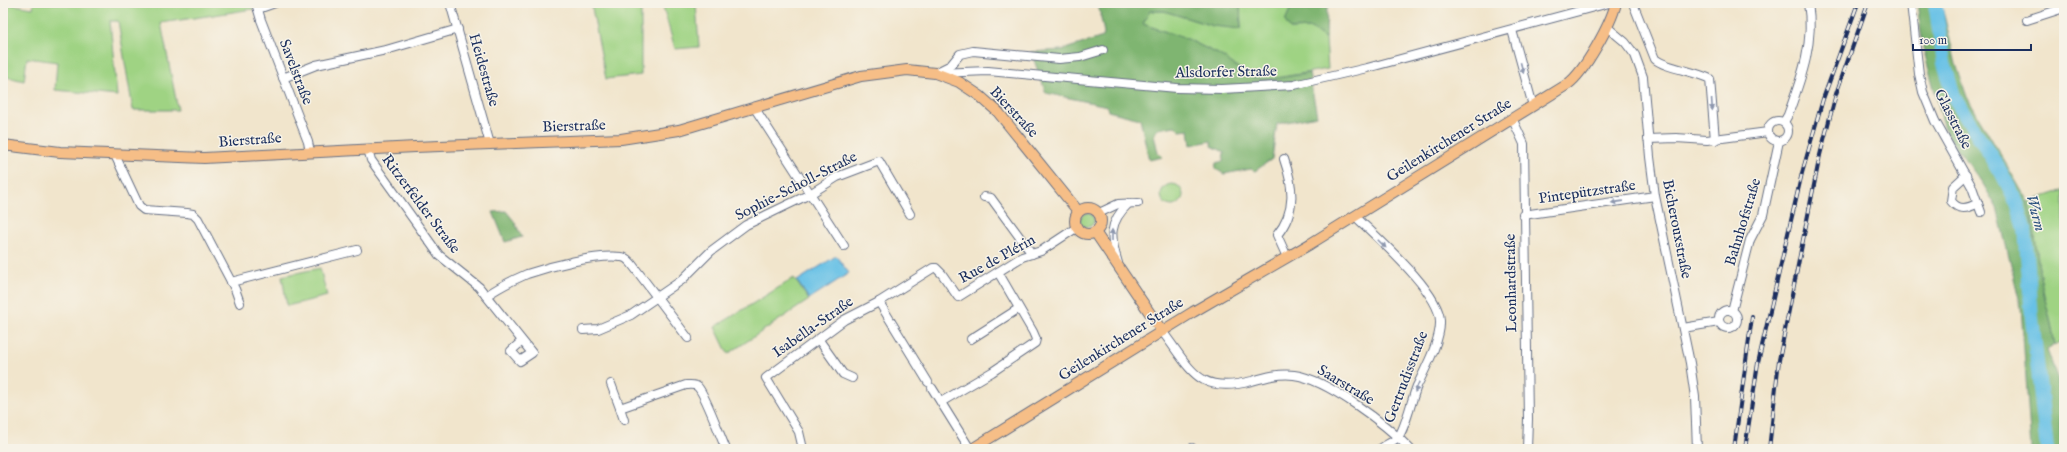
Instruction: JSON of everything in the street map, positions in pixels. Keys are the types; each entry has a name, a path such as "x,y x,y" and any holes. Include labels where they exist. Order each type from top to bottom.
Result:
{"main road":[{"name":"Geilenkirchener Straße","path":"971,449 1162,331 1355,216 1574,80 1607,27 1614,14 1616,3"},
{"name":"Bierstraße","path":"3,145 60,152 204,158 368,149 580,142 635,138 679,130 874,73 907,70 935,73 959,82 980,96 998,112 1078,211"},
{"path":"1087,207 1099,213 1101,222 1095,232 1086,234 1076,228 1074,219 1078,211 1087,207"},
{"path":"1095,232 1162,331"}],"street":[{"path":"257,6 275,3"},
{"name":"Heidestraße","path":"450,3 490,144"},
{"name":"Alsdorfer Straße","path":"935,73 988,71 1177,88 1222,89 1294,85 1512,30 1609,3"},
{"path":"1636,3 1634,6 1655,59 1660,64 1703,75 1710,79 1715,140"},
{"path":"1784,122 1788,115 1807,57 1810,32 1808,3"},
{"name":"Glasstraße","path":"1911,3 1916,51 1923,92 1935,120 1966,175 1981,212"},
{"name":"Savelstraße","path":"257,6 308,142 310,152"},
{"path":"2027,20 2064,8"},
{"name":"Bicherouxstraße","path":"1607,27 1625,42 1635,55 1640,67 1644,87 1648,139 1655,196 1683,328 1695,397 1696,449"},
{"path":"283,78 316,65 386,50 458,29"},
{"path":"1512,30 1533,106"},
{"path":"935,73 951,65 960,54 973,51 1059,59 1080,57 1103,50"},
{"path":"754,107 844,246"},
{"name":"Leonhardstraße","path":"1512,118 1524,144 1528,419 1527,449"},
{"path":"1777,120 1784,122 1788,127 1788,133 1785,139 1779,141 1770,138 1768,132 1771,123 1777,120"},
{"path":"1648,139 1676,138 1715,140 1768,132"},
{"name":"Bahnhofstraße","path":"1683,328 1719,322 1724,328 1731,328 1735,325 1737,317 1732,311 1750,240 1763,214 1779,141"},
{"name":"Ritzerfelder Straße","path":"368,149 370,160 439,256 471,280 486,296 522,341"},
{"path":"114,155 139,206 144,210 186,212 193,214 198,219 231,282 240,304"},
{"path":"1284,159 1290,180 1292,201 1285,224 1277,235 1287,257"},
{"name":"Sophie-Scholl-Straße","path":"583,330 598,329 615,322 658,297 682,280 700,261 731,235 772,211 810,194 837,177 879,161 910,214"},
{"path":"1966,175 1953,187 1951,201 1955,206 1962,209 1970,208 1978,203"},
{"name":"Pintepützstraße","path":"1524,215 1655,196"},
{"path":"984,197 991,198 1032,254"},
{"path":"1121,271 1113,248 1112,230 1118,215 1129,203"},
{"path":"1099,213 1118,204 1138,203"},
{"name":"Gertrudisstraße","path":"1355,216 1424,286 1437,307 1440,320 1437,338 1410,403 1404,426 1398,437"},
{"name":"Rue de Plérin","path":"879,302 932,268 936,268 942,274 958,297 998,272 1032,254 1041,251 1076,228"},
{"path":"231,282 357,250"},
{"path":"486,296 500,287 527,274 590,259 622,256 631,263 688,338"},
{"path":"941,402 1033,346 1036,339 998,272"},
{"path":"879,302 971,449"},
{"name":"Isabella-Straße","path":"803,449 799,432 766,378 844,320 879,302"},
{"path":"971,339 1018,309"},
{"path":"1719,322 1721,312 1727,310 1732,311"},
{"name":"Saarstraße","path":"1162,331 1193,373 1203,381 1224,386 1274,375 1286,374 1304,377 1330,388 1398,437 1410,449"},
{"path":"819,340 843,374 852,378"},
{"path":"611,384 624,420"},
{"path":"620,408 686,386 696,385 704,397 726,449"},
{"path":"1380,449 1398,437"}],"green space":[{"path":"3,3 33,8 34,3 253,3 253,9 161,23 178,110 133,110 118,21 110,21 117,96 55,90 57,62 27,58 24,81 3,76"},
{"path":"591,3 653,3 641,6 641,75 606,79"},
{"path":"662,3 696,3 699,47 675,49"},
{"path":"1098,3 1240,3 1241,29 1213,26 1164,11 1150,11 1143,24 1187,39 1220,55 1253,78 1271,79 1309,73 1317,116 1277,124 1272,159 1255,171 1251,169 1224,174 1217,170 1216,163 1223,161 1224,152 1212,146 1211,141 1191,145 1189,130 1180,131 1175,126 1158,129 1154,134 1158,153 1163,157 1149,160 1140,119 1108,111 1107,106 1046,93 1031,52 1062,50 1103,37 1104,33"},
{"path":"1240,3 1293,3 1285,21 1290,29 1312,28 1326,39 1328,69 1271,79 1252,78 1220,55 1187,39 1143,24 1150,11 1164,11 1213,26 1241,28"},
{"path":"1293,3 1334,3 1327,8 1326,39 1311,28 1290,29 1285,21"},
{"path":"1917,3 1941,3 1956,64 1967,97 2028,202 2033,222 2044,297 2055,345 2047,350 2058,380 2063,449 2031,449 2021,307 1997,208 1983,184 1946,133 1923,48"},
{"path":"1172,184 1180,187 1183,195 1180,203 1172,206 1164,203 1161,195 1164,187"},
{"path":"2064,190 2064,340 2055,345 2044,297 2033,222 2028,202"},
{"path":"506,211 514,221 522,237 505,242 493,212"},
{"path":"1084,213 1090,213 1094,217 1094,223 1090,227 1084,227 1080,223 1080,217"},
{"path":"320,268 327,296 287,306 282,276"},
{"path":"794,278 809,300 728,354 715,327"}],"water":[{"path":"836,256 849,273 809,299 797,281"}],"waterway":[{"name":"Wurm","path":"1935,3 1944,63 1955,99 2001,172 2017,203 2025,228 2032,318 2047,449"}],"railway":[{"path":"1745,449 1758,363 1802,173 1823,99 1858,3"},
{"path":"1769,449 1779,360 1820,155 1836,94 1868,3"},
{"path":"1734,449 1752,317"}]}
